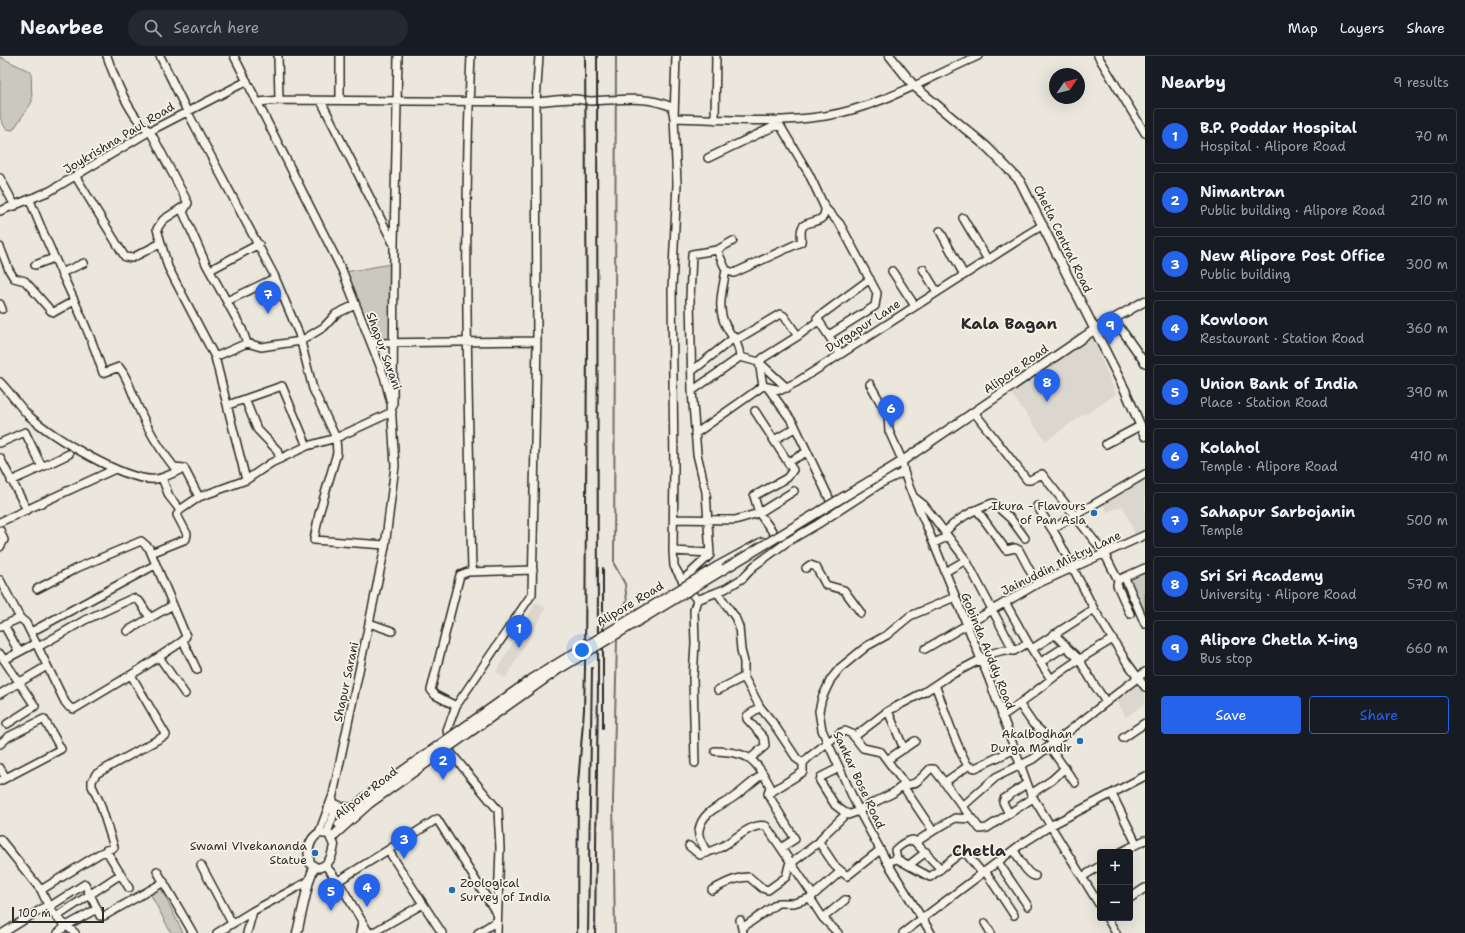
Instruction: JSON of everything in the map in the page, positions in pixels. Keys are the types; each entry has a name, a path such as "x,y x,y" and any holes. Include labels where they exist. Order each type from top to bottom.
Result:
{"main road":[{"name":"Chetla Central Road","path":"890,56 914,86 987,147 1020,181 1125,390 1145,436"},
{"name":"Alipore Road","path":"326,834 355,808 559,669 899,462 1094,330 1145,301"},
{"name":"Alipore Road","path":"326,834 492,706 558,661 718,566 775,535 899,462"},
{"path":"333,799 344,808 355,808"},
{"path":"326,834 334,845 333,854 321,868 314,867 310,863 308,853 310,844 314,836 326,834"},
{"path":"297,933 309,881 314,867"}],"street":[{"path":"107,56 123,95 137,120 143,127 150,131 188,203"},
{"path":"160,56 186,111 259,244 275,278 301,341 313,389 336,438 337,453 319,514 314,540 386,545"},
{"name":"Shapur Sarani","path":"234,56 259,102 342,270 384,376 392,412 395,466 386,545 333,799 334,814 326,834"},
{"path":"278,56 279,100"},
{"path":"340,56 340,99"},
{"path":"151,553 186,539 187,534 177,515 180,510 199,497 246,480 280,459 307,446 336,438 392,412 394,401 394,244 398,56"},
{"path":"471,56 469,101 466,342 472,571"},
{"path":"497,933 500,848 498,810 451,753 447,730 456,706 532,594 537,341 536,102 539,56"},
{"path":"676,56 674,118 677,184 672,290 673,551 674,566 697,600"},
{"path":"715,120 716,56"},
{"path":"674,118 746,122 825,116 885,99 914,86 966,58 978,56"},
{"path":"1098,56 1145,133"},
{"name":"Joykrishna Paul Road","path":"0,211 30,200 76,177 150,131 186,111 247,81"},
{"path":"259,102 279,100 321,101 340,99 536,102 575,99 601,100 611,98 653,100 672,107 674,118"},
{"path":"321,101 394,244"},
{"path":"708,158 777,125 780,127 809,174 825,208 840,224 877,293 875,306 829,335"},
{"path":"76,177 125,257 132,258 161,243"},
{"path":"0,178 15,206"},
{"path":"30,200 54,258 96,349 103,373 119,367 126,375 138,408 155,442 174,467 184,468"},
{"path":"188,203 163,220 157,229 168,267 215,357 246,480"},
{"path":"188,203 183,212 210,270 242,329 247,343"},
{"path":"726,270 734,273 801,242 802,228 805,225 822,218 825,208"},
{"path":"963,218 988,260"},
{"name":"Durgapur Lane","path":"787,388 1043,225"},
{"path":"940,231 964,275"},
{"path":"683,580 710,555 706,492 697,454 692,391 690,298 692,254 717,250 733,241"},
{"path":"210,270 259,244"},
{"path":"0,247 9,270 14,278 25,281 51,311 59,310 74,302"},
{"path":"717,250 726,270 720,303 726,326 735,339 740,357"},
{"path":"35,265 54,258"},
{"path":"61,273 84,262"},
{"path":"923,269 937,292"},
{"path":"892,271 915,306"},
{"path":"227,301 275,278"},
{"path":"759,362 762,358 798,336 818,321 818,316 870,279"},
{"path":"215,357 247,343 261,347 301,341 324,327 336,314 355,305"},
{"path":"692,371 735,339 780,314 784,316 798,336"},
{"path":"1114,319 1145,363"},
{"path":"818,321 840,353"},
{"path":"370,343 537,341"},
{"path":"692,391 740,357"},
{"path":"695,434 765,387 781,390 787,388 759,362 740,357"},
{"path":"759,362 765,387 796,428 831,502"},
{"path":"0,382 29,415 62,440 100,462 144,478 155,479 162,478 184,468"},
{"name":"Gobinda Auddy Road","path":"870,384 888,416 888,431 899,462 967,624 1015,749 1026,784 1050,826 1097,901"},
{"path":"228,405 282,386 307,446"},
{"path":"245,399 257,429 276,450 280,459"},
{"path":"756,411 793,470 788,478 754,496 759,513 775,535"},
{"path":"974,412 1027,480 1042,474 1104,554 1121,579 1145,624"},
{"path":"1106,444 1140,426"},
{"path":"774,440 796,428"},
{"path":"0,443 24,432 42,466"},
{"path":"788,462 807,452"},
{"path":"11,481 69,454"},
{"path":"0,458 27,510"},
{"path":"0,522 115,468"},
{"path":"184,468 199,497"},
{"path":"697,600 717,592 743,578 754,566 786,542 818,524 883,482 904,472"},
{"path":"1052,529 1145,474"},
{"path":"162,478 169,496 180,510"},
{"path":"674,519 708,518 735,520 759,513 794,491"},
{"path":"914,496 924,505 966,560 1014,651"},
{"path":"934,543 945,538 945,532 953,524 974,510 993,503 1011,519 1025,538"},
{"path":"1036,506 1066,553 1072,568 1094,609 1138,678 1145,686"},
{"path":"977,510 1006,550 1015,548 1019,550 1037,584"},
{"path":"0,530 4,540 0,547"},
{"name":"Jainuddin Mistry Lane","path":"925,649 1037,584 1145,535"},
{"path":"0,580 20,618 26,623 31,632 65,702 69,707 74,709 159,657 183,641 186,636 151,553 144,542 136,541 77,568 37,589"},
{"path":"673,551 710,553"},
{"path":"945,572 966,560"},
{"path":"31,632 155,565"},
{"path":"806,568 810,565 816,567 826,585 844,590 861,613"},
{"path":"1130,614 1117,585 1121,579 1145,568"},
{"path":"456,706 432,693 431,686 460,575 472,571 533,570"},
{"path":"717,592 735,617 740,627 744,677 760,707 773,723 797,759 803,763"},
{"name":"Sankar Bose Road","path":"931,933 887,862 859,810 822,730 819,711 822,698 829,684 840,668 867,646 887,635 910,616 955,597"},
{"path":"7,724 35,706 2,657 37,645 85,620 133,598 140,602 150,618"},
{"path":"695,763 693,677 694,610 697,600"},
{"path":"1005,602 1051,679"},
{"path":"127,631 173,605"},
{"path":"854,737 888,711 935,685 946,676 993,653 1004,650 1014,651 1030,646 1054,634 1094,609"},
{"path":"19,652 2,626 20,618"},
{"path":"369,623 392,630"},
{"path":"1054,634 1079,659 1106,702"},
{"path":"1002,716 1079,659 1113,639"},
{"path":"183,641 197,670"},
{"path":"1041,662 1065,646"},
{"path":"159,657 185,694"},
{"path":"0,694 19,681 48,666"},
{"path":"963,806 996,777 1020,767 1145,672"},
{"path":"41,890 106,850 114,847 92,781 96,774 166,735 131,675"},
{"path":"718,690 744,677"},
{"path":"935,685 946,712 950,729 968,766 974,768 1015,749"},
{"path":"1020,704 1033,724 1051,744 1075,784"},
{"path":"751,758 765,746 764,738 747,719 747,716 760,707"},
{"path":"888,711 904,749"},
{"path":"0,744 8,737 44,719 61,749 3,779 0,768"},
{"path":"1123,738 1144,726"},
{"path":"768,794 803,772 803,763 828,742 845,731 854,737 863,748 882,752 932,831"},
{"path":"887,760 915,741"},
{"path":"715,751 731,752 751,758 763,774 770,786 768,794 795,839 781,848"},
{"path":"839,768 821,777 820,781 835,805 851,815 904,785 912,785 930,769 936,766 945,782 971,819 980,829 987,828 1009,814 1065,768"},
{"path":"945,782 968,766"},
{"path":"707,852 698,829 704,819 714,808 732,798 763,774"},
{"path":"903,933 983,872 1050,826 1145,776"},
{"path":"1009,814 1003,802 1004,799 1026,784"},
{"path":"1112,794 1136,843"},
{"path":"712,890 738,878 749,877 762,888 768,890 783,880 788,873 789,865 819,842 824,835 847,813"},
{"path":"916,842 955,818 971,819"},
{"path":"338,881 437,819 497,918"},
{"path":"689,846 700,855 722,847 759,825 766,826 792,862 823,918 838,933"},
{"path":"0,839 41,890 48,906 56,917 74,933"},
{"path":"897,859 895,850 899,846 912,840 916,842 941,869"},
{"path":"1126,849 1145,840"},
{"path":"819,842 840,872 847,876 880,850"},
{"path":"106,850 129,888"},
{"path":"388,850 442,933"},
{"path":"1014,850 1028,872 1035,876"},
{"path":"909,865 926,852"},
{"path":"887,862 897,859 930,877 958,855 965,852 983,872 1014,915"},
{"path":"998,862 1028,906"},
{"path":"201,865 232,923"},
{"path":"325,865 338,881 370,933 423,904"},
{"path":"1082,877 1097,868"},
{"path":"157,871 192,933"},
{"path":"740,920 743,930 778,903 794,903 811,896 840,872"},
{"path":"56,917 90,893 121,874"},
{"path":"217,933 253,911 309,881"},
{"path":"3,933 82,885 87,887 100,916 104,916 164,882"},
{"path":"1133,896 1145,888"},
{"path":"823,918 845,900"},
{"path":"58,933 66,926 93,911 98,910"},
{"path":"247,933 253,911"},
{"path":"478,933 497,918"},
{"path":"1108,921 1116,933"},
{"path":"360,933 362,922"},
{"path":"985,923 991,933"}],"shaded area":[{"path":"0,57 31,72 32,102 13,130 6,129 0,118"},
{"path":"391,264 390,339 372,338 345,272"},
{"path":"1091,335 1116,394 1086,415 1085,413 1046,441 1009,391"},
{"path":"1145,477 1145,532 1136,536 1123,506 1107,512 1102,502"},
{"path":"1145,570 1145,620 1126,579"},
{"path":"536,602 546,608 506,678 496,672"},
{"path":"1138,680 1145,689 1145,704 1126,717 1115,698"},
{"path":"160,886 183,933 171,933 149,891"}],"waterway":[{"path":"616,56 614,564 625,584 627,602 617,613 617,625"},
{"path":"615,933 613,800 617,641"}],"railway":[{"path":"577,933 578,784 584,710 585,667 587,339 585,56"},
{"path":"595,933 598,681 597,56"},
{"path":"603,568 603,728"},
{"path":"588,933 592,668"}],"place":[{"name":"Sahapur Sarbojanin","path":"268,314"},
{"name":"Alipore Chetla X-ing","path":"1110,345"},
{"name":"Sri Sri Academy","path":"1047,402"},
{"name":"Kolahol","path":"891,428"},
{"name":"Ikura - Flavours of Pan Asia","path":"1094,513"},
{"name":"B.P. Poddar Hospital","path":"519,648"},
{"name":"Akalbodhan Durga Mandir","path":"1080,741"},
{"name":"Nimantran","path":"443,780"},
{"name":"Swami Vivekananda Statue","path":"315,853"},
{"name":"New Alipore Post Office","path":"404,859"},
{"name":"Zoological Survey of India","path":"452,890"},
{"name":"Kowloon","path":"367,907"},
{"name":"Union Bank of India","path":"331,911"}],"district":[{"name":"Kala Bagan","path":"1009,323"},
{"name":"Chetla","path":"979,850"}]}
